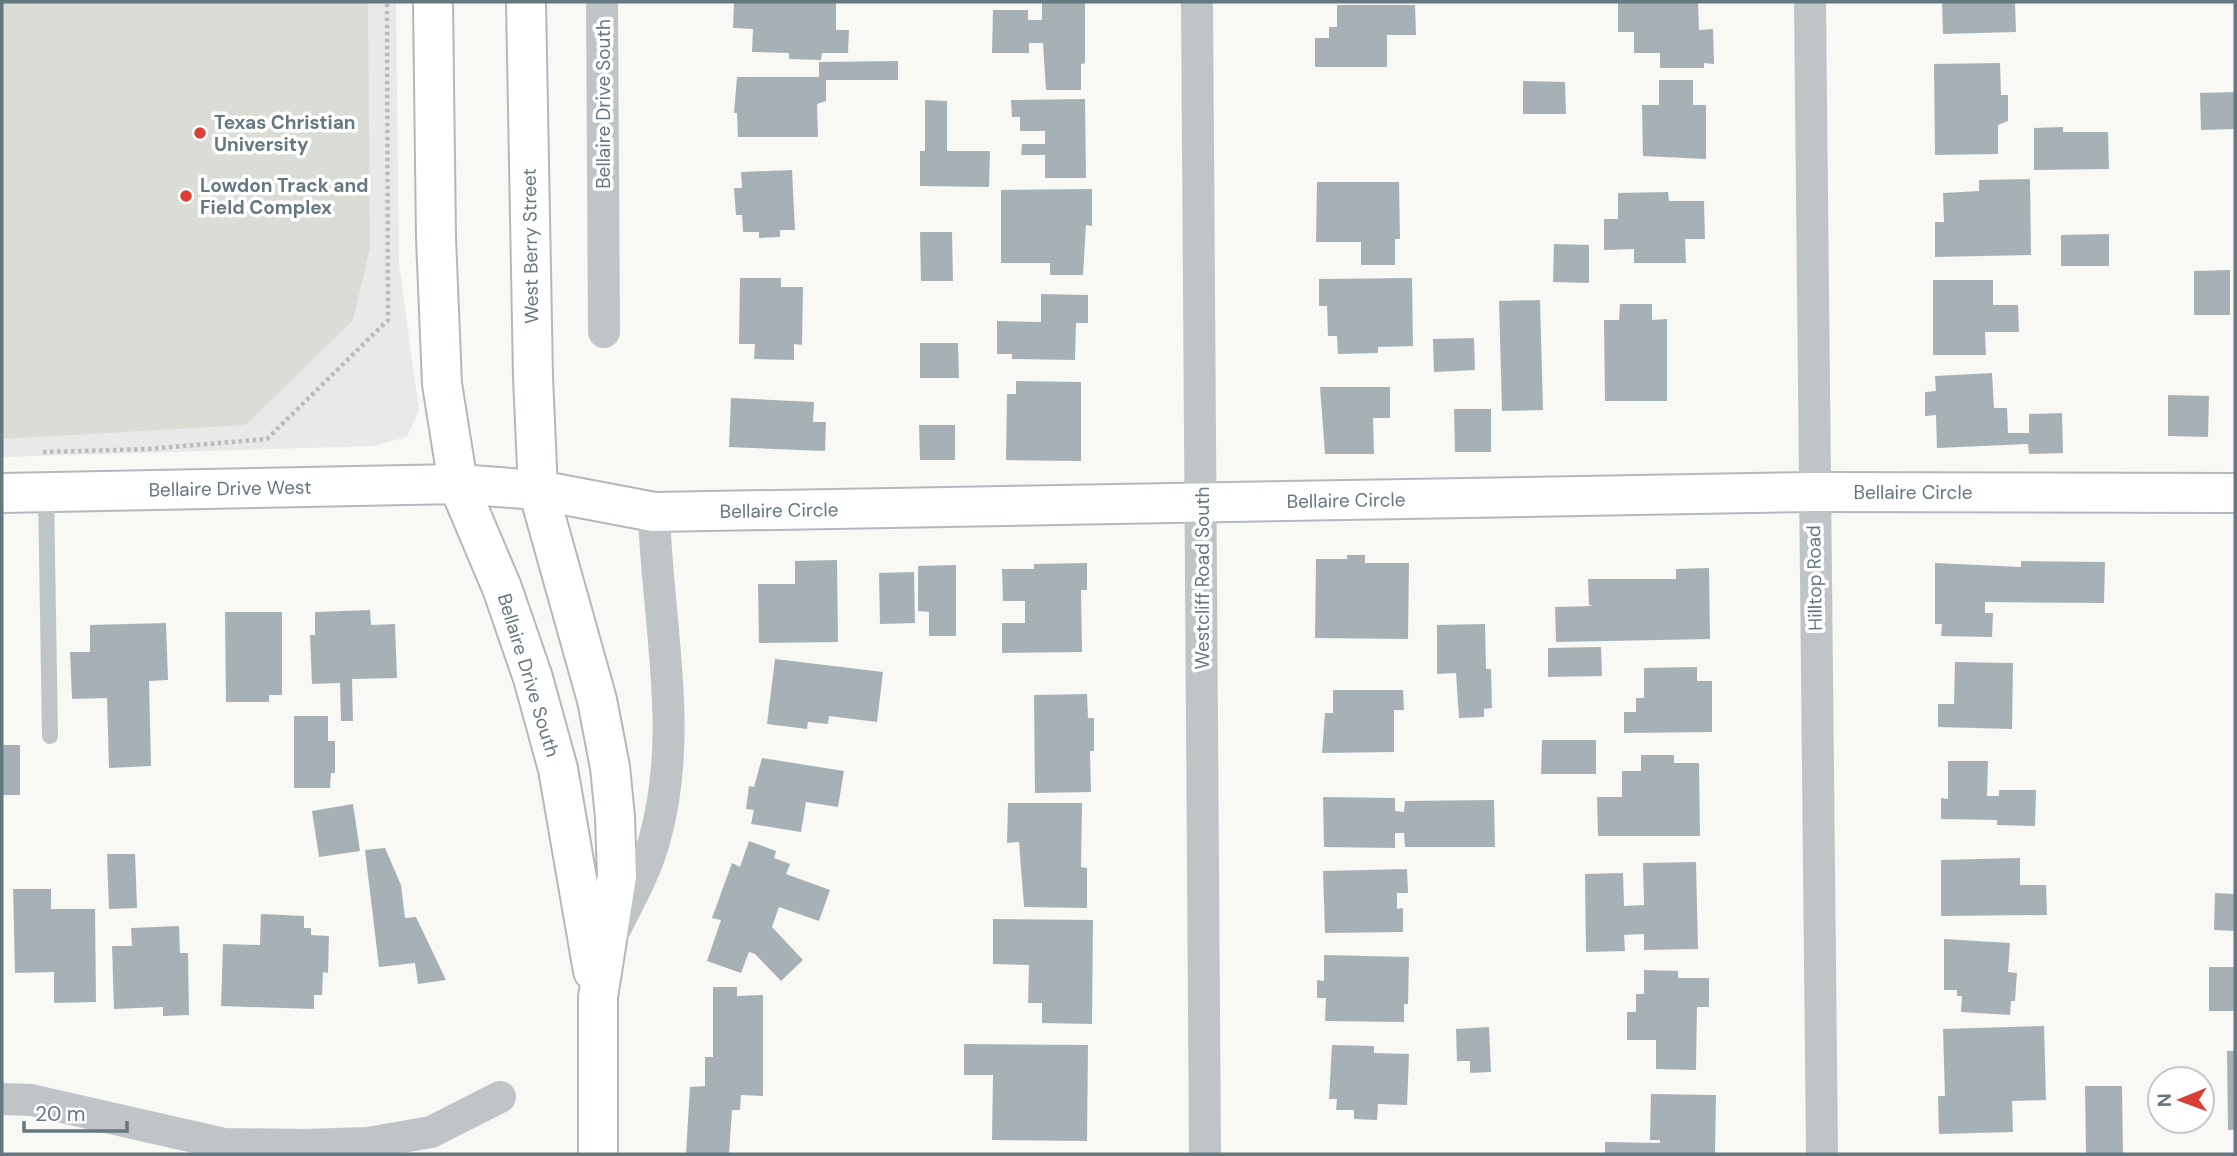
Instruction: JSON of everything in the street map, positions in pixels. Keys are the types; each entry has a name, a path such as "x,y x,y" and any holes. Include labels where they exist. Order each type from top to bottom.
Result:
{"street":[{"path":"433,2 436,238 442,384 458,484"},
{"name":"West Berry Street","path":"526,2 533,377 538,490"},
{"name":"Bellaire Drive South","path":"602,2 604,332"},
{"name":"Westcliff Road South","path":"1197,2 1205,1154"},
{"name":"Hilltop Road","path":"1810,2 1813,492 1822,1154"},
{"name":"Bellaire Circle","path":"458,484 538,490 654,512 1813,492 2235,492"},
{"name":"Bellaire Drive West","path":"2,493 458,484"},
{"name":"Bellaire Drive South","path":"458,484 502,588 533,678 558,769 598,997"},
{"name":"Bellaire Drive South","path":"538,490 597,700 610,767 617,876 598,997 598,1154"},
{"name":"Bellaire Drive South","path":"607,945 646,866 664,802 670,764 668,678 659,600 654,512"},
{"path":"2,1099 31,1100 225,1143 304,1145 368,1143 431,1132 500,1097"}],"lane":[{"path":"46,492 50,736"}],"path":[{"path":"42,452 148,449 267,439 388,320 387,2"}],"shaded area":[{"name":"Lowdon Track and Field Complex","path":"2,2 396,2 399,264 419,410 407,437 373,446 2,457"},
{"name":"Lowdon Track and Field Complex","path":"2,2 368,2 370,248 353,320 246,425 2,439"}],"building":[{"path":"734,2 836,2 836,30 849,30 848,53 822,53 821,60 789,59 789,53 752,52 753,29 733,28"},
{"path":"1042,2 1085,2 1085,63 1081,64 1081,90 1046,90 1043,43 1029,43 1029,53 992,53 993,10 1028,10 1028,20 1042,20"},
{"path":"1618,2 1698,2 1699,30 1713,29 1714,64 1704,63 1704,68 1660,68 1660,53 1634,53 1634,32 1618,32"},
{"path":"1942,2 2015,2 2016,32 1943,34"},
{"path":"1337,5 1415,5 1416,35 1387,35 1387,67 1315,67 1315,38 1329,38 1329,27 1337,27"},
{"path":"898,61 898,80 826,80 826,101 817,104 818,137 738,137 737,113 734,113 737,77 819,77 819,62"},
{"path":"2000,63 2001,95 2008,95 2008,121 1998,125 1998,154 1935,155 1934,64"},
{"path":"1659,80 1693,80 1693,105 1706,105 1706,159 1643,156 1642,105 1659,105"},
{"path":"1523,81 1565,82 1566,114 1523,114"},
{"path":"2235,92 2235,129 2201,130 2200,93"},
{"path":"1085,99 1086,178 1045,178 1045,155 1021,155 1022,144 1045,144 1045,131 1020,131 1020,117 1012,117 1011,100"},
{"path":"925,100 947,101 947,151 990,151 989,187 920,186 920,151 925,151"},
{"path":"2063,127 2063,132 2108,132 2109,169 2034,170 2034,128"},
{"path":"792,170 795,230 780,230 780,237 759,238 759,232 743,232 742,215 736,215 734,188 742,188 741,172"},
{"path":"2030,179 2031,255 1935,257 1935,222 1944,222 1943,193 1979,191 1979,180"},
{"path":"1317,182 1399,182 1400,239 1395,239 1395,265 1361,265 1361,242 1316,242"},
{"path":"1092,189 1092,226 1086,225 1083,275 1050,275 1050,263 1001,263 1001,190"},
{"path":"1668,192 1669,201 1704,201 1705,239 1685,239 1686,263 1634,263 1634,249 1604,250 1604,219 1618,219 1618,193"},
{"path":"920,232 952,232 953,281 921,281"},
{"path":"2109,234 2109,266 2061,266 2061,235"},
{"path":"1554,244 1589,245 1589,283 1553,282"},
{"path":"2230,270 2230,315 2194,315 2194,271"},
{"path":"740,278 781,278 781,287 803,287 802,345 794,344 794,360 754,359 755,344 739,344"},
{"path":"1412,278 1413,346 1378,347 1378,353 1338,354 1337,336 1328,336 1327,306 1319,306 1319,279"},
{"path":"1933,280 1993,280 1993,305 2018,305 2019,332 1985,332 1986,355 1933,355"},
{"path":"1041,294 1088,295 1088,323 1076,323 1075,360 1012,359 1012,354 997,354 997,321 1041,322"},
{"path":"1540,300 1543,410 1502,411 1499,301"},
{"path":"1620,304 1652,304 1652,320 1667,319 1667,401 1605,401 1604,320 1619,320"},
{"path":"1474,338 1475,370 1434,372 1433,339"},
{"path":"920,343 958,343 959,378 920,378"},
{"path":"1992,373 1994,408 2007,408 2008,433 2029,433 2029,414 2062,413 2063,453 2029,454 2028,444 1937,448 1936,415 1925,416 1925,392 1936,391 1935,376"},
{"path":"1016,381 1081,382 1081,461 1006,460 1007,394 1016,394"},
{"path":"1320,387 1390,387 1390,418 1373,418 1374,454 1325,454"},
{"path":"2168,395 2209,396 2208,437 2168,436"},
{"path":"731,398 814,402 813,422 826,422 825,451 729,447"},
{"path":"1454,409 1491,409 1491,452 1455,452"},
{"path":"919,425 955,425 955,460 920,460"},
{"path":"1347,555 1365,555 1365,563 1409,563 1408,639 1315,638 1316,559 1347,559"},
{"path":"837,560 838,642 759,643 758,584 795,584 795,561"},
{"path":"2021,561 2105,562 2104,603 1985,602 1985,613 1993,613 1992,637 1941,636 1942,624 1935,624 1935,563 2021,567"},
{"path":"1087,563 1087,590 1081,590 1082,652 1002,653 1002,623 1025,623 1025,601 1003,601 1002,569 1034,569 1034,564"},
{"path":"956,565 956,636 929,636 929,612 918,611 918,566"},
{"path":"1709,568 1710,639 1556,642 1555,607 1593,606 1589,605 1588,579 1676,579 1676,569"},
{"path":"914,572 915,623 880,624 879,573"},
{"path":"370,610 371,625 395,624 397,678 352,679 353,721 341,721 340,683 312,684 310,635 315,635 315,612"},
{"path":"225,612 282,612 282,695 269,695 269,702 226,702"},
{"path":"166,623 168,680 149,681 151,766 109,768 107,698 72,699 70,652 90,652 90,625"},
{"path":"1485,624 1486,669 1491,669 1492,708 1484,709 1484,717 1459,718 1456,673 1437,674 1437,625"},
{"path":"1601,647 1602,676 1548,677 1548,648"},
{"path":"775,659 883,672 877,722 829,716 828,724 808,722 807,729 767,724"},
{"path":"1955,662 2013,663 2012,729 1938,727 1938,704 1954,704"},
{"path":"1697,667 1697,681 1712,681 1712,732 1624,733 1624,712 1636,712 1636,698 1644,698 1644,668"},
{"path":"1333,690 1403,690 1404,710 1394,710 1394,752 1322,753 1325,713 1333,713"},
{"path":"1087,694 1088,718 1094,718 1094,751 1090,751 1091,792 1035,793 1034,695"},
{"path":"294,716 328,716 328,741 335,741 335,773 331,773 330,788 294,788"},
{"path":"1542,740 1596,740 1596,774 1541,774"},
{"path":"2,745 20,745 20,795 2,795"},
{"path":"1641,755 1674,755 1674,763 1699,763 1700,836 1598,836 1597,797 1622,797 1622,771 1641,771"},
{"path":"762,758 844,771 838,807 806,802 801,832 751,824 754,810 746,809 749,786 754,787"},
{"path":"1948,761 1988,761 1987,796 1999,796 1999,790 2036,790 2035,826 1997,825 1997,820 1941,819 1941,798 1948,799"},
{"path":"1323,797 1395,798 1395,811 1404,812 1405,801 1494,800 1495,847 1405,847 1404,833 1395,833 1395,848 1324,847"},
{"path":"1008,803 1082,803 1081,867 1087,868 1087,908 1024,907 1019,842 1007,843"},
{"path":"353,804 360,851 319,857 312,811"},
{"path":"749,841 776,851 774,858 790,864 786,874 830,890 819,921 779,907 772,927 803,960 781,981 755,954 749,952 741,973 707,961 721,920 712,918 732,863 740,867"},
{"path":"385,848 401,885 405,918 416,917 446,980 418,984 415,963 379,967 365,850"},
{"path":"107,854 135,854 137,908 109,909"},
{"path":"2020,858 2020,885 2046,885 2047,915 1941,916 1941,860"},
{"path":"1696,862 1698,949 1644,950 1644,934 1624,935 1625,951 1586,952 1585,874 1623,873 1624,906 1644,905 1643,863"},
{"path":"1407,869 1408,893 1397,893 1397,909 1403,908 1403,932 1325,933 1323,871"},
{"path":"13,889 51,889 51,909 95,909 96,1002 54,1003 54,972 15,973"},
{"path":"2215,893 2235,894 2235,931 2214,930"},
{"path":"261,914 304,916 304,928 311,928 311,935 329,936 328,973 323,972 322,995 314,995 314,1009 221,1006 223,944 260,945"},
{"path":"993,919 1093,920 1092,1024 1042,1023 1042,1003 1028,1003 1029,965 993,964"},
{"path":"179,926 180,953 188,953 189,1015 163,1016 163,1007 114,1009 112,946 132,946 131,928"},
{"path":"1944,939 2010,943 2008,972 2017,973 2015,1001 2011,1001 2010,1015 1961,1012 1962,996 1957,996 1957,990 1944,990"},
{"path":"1324,955 1409,957 1408,1004 1404,1004 1404,1022 1325,1021 1326,998 1317,998 1317,980 1324,981"},
{"path":"2209,967 2235,967 2235,1011 2209,1011"},
{"path":"1644,970 1678,971 1678,978 1709,978 1709,1007 1697,1007 1696,1070 1656,1069 1656,1040 1627,1040 1627,1012 1636,1012 1636,994 1644,994"},
{"path":"713,987 737,987 737,996 763,995 763,1096 741,1095 740,1110 732,1110 729,1154 686,1154 690,1087 705,1086 705,1057 713,1057"},
{"path":"2044,1026 2046,1100 2012,1101 2013,1132 1939,1134 1938,1096 1945,1096 1943,1029"},
{"path":"1489,1027 1491,1072 1470,1073 1470,1061 1457,1061 1456,1029"},
{"path":"964,1044 1088,1045 1087,1141 992,1140 993,1075 964,1075"},
{"path":"1332,1045 1374,1046 1374,1053 1409,1054 1407,1105 1378,1104 1377,1120 1354,1119 1354,1110 1336,1110 1337,1099 1329,1099"},
{"path":"2227,1051 2235,1051 2235,1130 2228,1130"},
{"path":"2085,1086 2122,1086 2123,1154 2086,1154"},
{"path":"1651,1094 1716,1095 1715,1154 1605,1154 1605,1142 1660,1143 1660,1140 1650,1140"}],"place":[{"name":"Texas Christian University","path":"200,133"},
{"name":"Lowdon Track and Field Complex","path":"186,196"}]}
